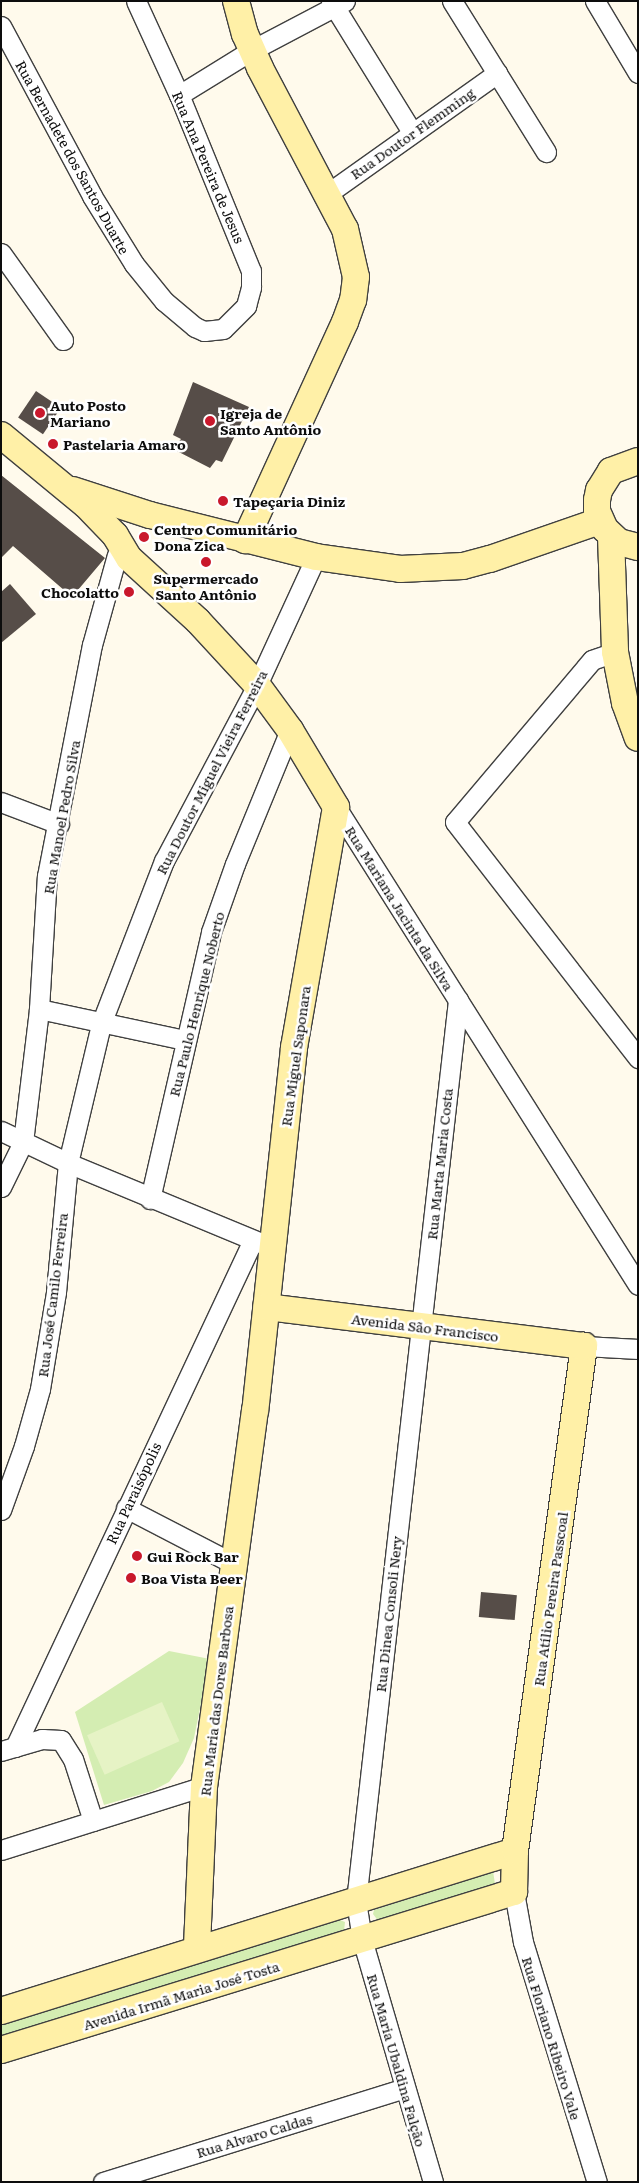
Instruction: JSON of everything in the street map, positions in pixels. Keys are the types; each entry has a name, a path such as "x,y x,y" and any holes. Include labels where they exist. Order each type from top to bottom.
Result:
{"street":[{"name":"Rua Ana Pereira de Jesus","path":"136,1 179,95 251,271 251,286 246,306 223,329"},
{"path":"236,1 252,50 327,194 354,257 356,277 354,300 245,540"},
{"path":"452,1 546,152"},
{"path":"595,1 638,73"},
{"path":"179,95 252,50 337,3 412,132"},
{"name":"Rua Bernadete dos Santos Duarte","path":"1,26 92,196 134,264 164,301 195,327 204,331 223,329"},
{"name":"Rua Doutor Flemming","path":"327,194 497,73"},
{"path":"1,253 63,340"},
{"name":"Rua Mariana Jacinta da Silva","path":"6,449 121,540"},
{"path":"638,461 620,466 604,480 597,500 606,529 615,652 625,703 638,738"},
{"path":"63,494 316,557 400,569 463,566 606,529 638,547"},
{"name":"Rua Mariana Jacinta da Silva","path":"63,494 86,505 121,540 257,685 290,730 336,807 638,1285"},
{"path":"121,540 150,515"},
{"name":"Rua Manoel Pedro Silva","path":"1,1187 23,1142 39,1009 47,876 59,824 92,645 121,540"},
{"name":"Rua Doutor Miguel Vieira Ferreira","path":"68,1164 101,1024 164,862 257,685 316,557"},
{"path":"615,652 592,660 455,822 638,1058"},
{"name":"Rua Paulo Henrique Noberto","path":"150,1199 211,932 290,730"},
{"path":"1,802 59,824"},
{"name":"Rua Miguel Saponara","path":"266,1307 262,1244 336,807"},
{"name":"Rua Marta Maria Costa","path":"421,1327 458,1000"},
{"path":"39,1009 101,1024 186,1040"},
{"path":"1,1131 68,1164 262,1244"},
{"name":"Rua José Camilo Ferreira","path":"1,1510 24,1446 40,1389 56,1292 68,1164"},
{"name":"Rua Paraisópolis","path":"8,1749 126,1508 262,1244"},
{"name":"Avenida São Francisco","path":"266,1307 584,1346"},
{"name":"Rua Maria das Dores Barbosa","path":"197,1948 204,1786 266,1307"},
{"name":"Rua Dinea Consoli Nery","path":"356,1901 421,1327"},
{"path":"584,1346 638,1349"},
{"name":"Rua Atílio Pereira Passcoal","path":"515,1851 584,1346"},
{"path":"126,1508 234,1564"},
{"path":"8,1749 42,1738 61,1740 73,1759 93,1821"},
{"path":"1,1850 204,1786"},
{"path":"1,2011 197,1948 515,1851 514,1892"},
{"name":"Avenida Irmã Maria José Tosta","path":"1,2050 514,1892"},
{"name":"Rua Floriano Ribeiro Vale","path":"514,1892 523,1942 597,2182"},
{"path":"356,1901 362,1939"},
{"name":"Rua Maria Ubaldina Falção","path":"362,1939 433,2182"},
{"name":"Rua Alvaro Caldas","path":"103,2182 405,2088"}],"green space":[{"path":"169,1651 210,1659 194,1738 183,1763 169,1782 152,1791 104,1805 75,1712"},
{"path":"162,1702 179,1741 105,1775 87,1735"},
{"path":"493,1871 495,1884 379,1922 373,1914 374,1910"},
{"path":"340,1920 345,1922 344,1931 1,2037 1,2024"}],"building":[{"name":"Igreja de Santo Antônio","path":"193,382 249,407 222,462 216,460 210,468 173,449 181,439 173,435"},
{"name":"Auto Posto Mariano","path":"36,391 61,408 43,434 18,418"},
{"path":"1,475 105,558 72,597 13,546 1,558"},
{"path":"10,584 36,614 1,643 1,592"},
{"path":"481,1592 517,1595 515,1620 479,1617"}],"place":[{"name":"Auto Posto Mariano","path":"40,413"},
{"name":"Igreja de Santo Antônio","path":"210,421"},
{"name":"Pastelaria Amaro","path":"53,444"},
{"name":"Tapeçaria Diniz","path":"223,501"},
{"name":"Centro Comunitário Dona Zica","path":"144,537"},
{"name":"Supermercado Santo Antônio","path":"206,562"},
{"name":"Chocolatto","path":"129,592"},
{"name":"Gui Rock Bar","path":"137,1556"},
{"name":"Boa Vista Beer","path":"131,1578"}]}
